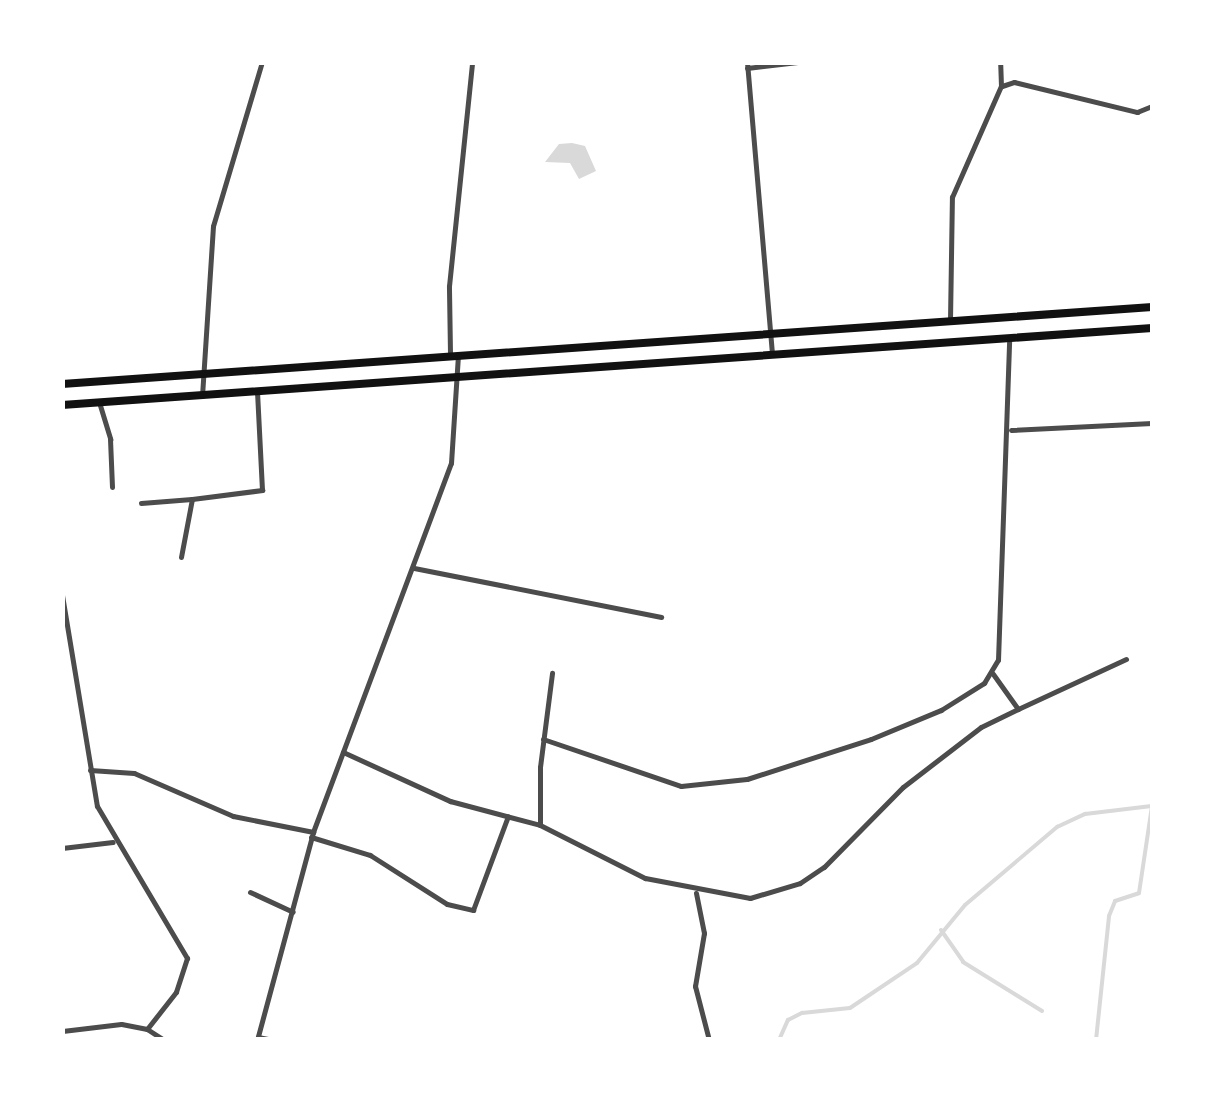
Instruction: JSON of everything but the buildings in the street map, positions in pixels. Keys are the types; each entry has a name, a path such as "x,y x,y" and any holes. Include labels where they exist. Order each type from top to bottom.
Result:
{"highway":[{"path":"62,384 454,353 1152,307"},
{"path":"62,405 458,374 1152,328"}],"street":[{"path":"202,396 212,226 262,62"},
{"path":"274,1040 257,1038 312,835 451,462 458,374 449,286 472,62"},
{"path":"772,354 747,65 798,62"},
{"path":"950,320 946,260 952,197 1001,86 1000,62"},
{"path":"1001,86 1014,82 1137,112 1152,106"},
{"path":"1009,339 1011,430 993,674 1018,709"},
{"path":"141,503 262,490 257,390"},
{"path":"99,402 110,439 112,488"},
{"path":"1011,430 1152,423"},
{"path":"181,557 192,498"},
{"path":"414,568 661,616"},
{"path":"62,595 90,770 113,842 186,958 176,992 147,1029"},
{"path":"344,752 450,801 540,825 597,858 696,893 750,898 800,883 848,848 903,787 981,727 1126,659"},
{"path":"540,825 543,739 552,673"},
{"path":"543,739 681,786 747,779 941,710 993,674"},
{"path":"90,770 134,773 234,816 312,835 370,855 447,904 473,910 509,816"},
{"path":"62,848 113,842"},
{"path":"250,892 293,912"},
{"path":"696,893 704,933 695,986 709,1040"},
{"path":"62,1031 121,1024 147,1029 164,1040"}],"shaded area":[{"path":"559,144 585,146 596,171 579,179 570,163 545,162"}],"waterway":[{"path":"779,1040 788,1020 802,1013 850,1008 917,963 965,905 1057,827 1085,814 1152,806"},
{"path":"1096,1040 1109,916 1115,901 1139,893 1152,806"},
{"path":"941,930 963,962 1042,1011"}]}
